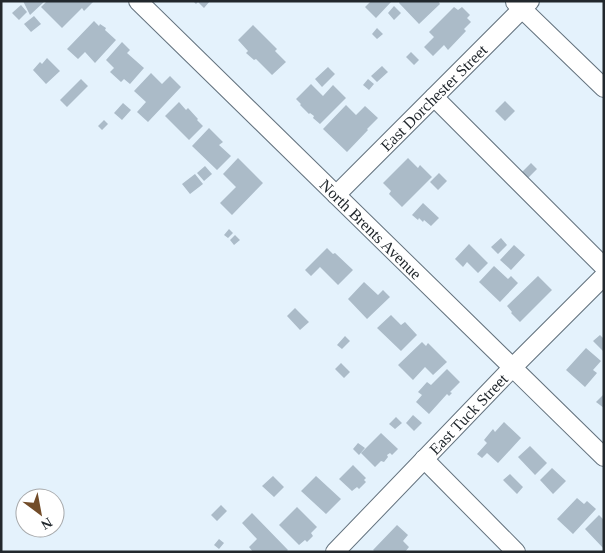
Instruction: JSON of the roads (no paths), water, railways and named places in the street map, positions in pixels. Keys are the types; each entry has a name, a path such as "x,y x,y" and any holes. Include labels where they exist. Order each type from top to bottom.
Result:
{"street":[{"name":"North Brents Avenue","path":"138,1 604,457"},
{"name":"East Dorchester Street","path":"336,195 434,98 522,4"},
{"path":"522,4 604,88"},
{"path":"434,98 604,267"},
{"name":"East Tuck Street","path":"335,552 513,367 604,276"},
{"path":"424,460 516,552"}]}
